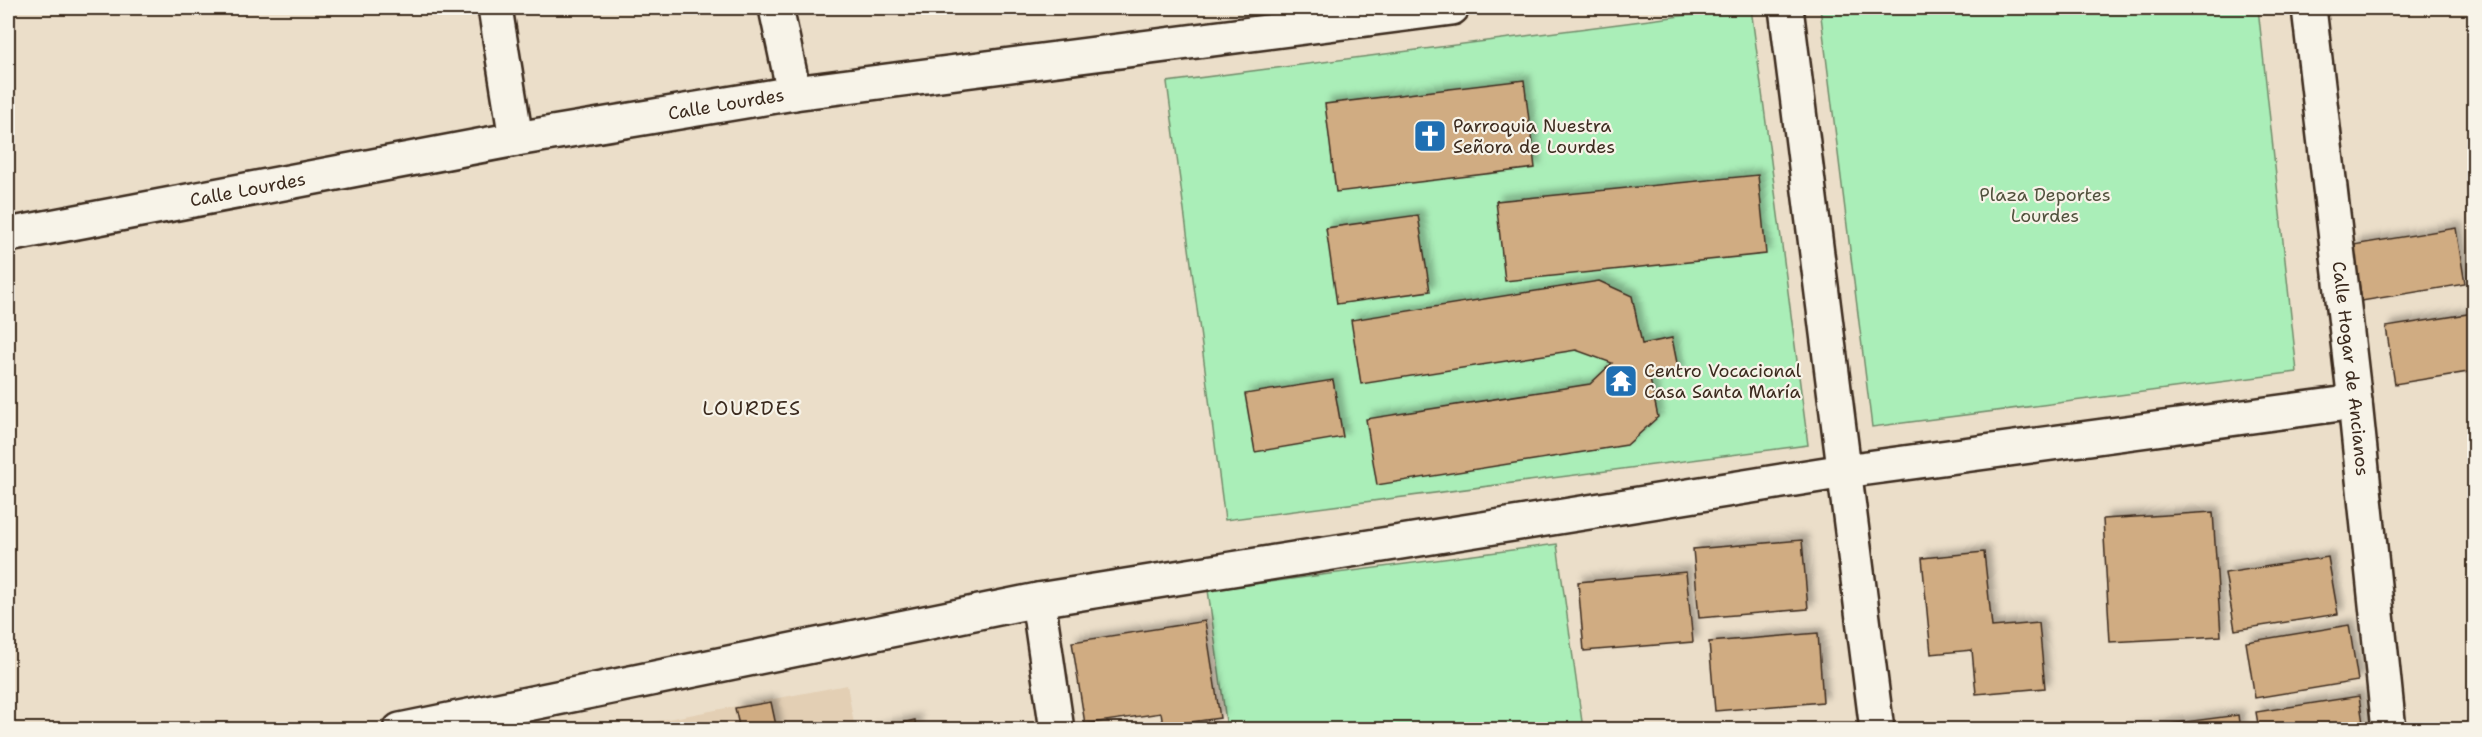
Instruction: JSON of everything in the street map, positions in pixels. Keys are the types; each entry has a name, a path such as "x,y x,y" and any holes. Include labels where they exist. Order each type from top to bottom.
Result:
{"street":[{"path":"495,8 516,139"},
{"path":"776,8 794,93"},
{"name":"Calle Lourdes","path":"8,235 516,139 794,93 1276,18 1452,8"},
{"path":"1786,8 1877,729"},
{"name":"Calle Hogar de Ancianos","path":"2309,8 2355,402 2389,729"},
{"path":"402,729 1038,600 1845,471 2355,402"},
{"path":"1038,600 1057,729"}],"shaded area":[{"path":"847,685 855,729 610,730"}],"green space":[{"path":"1751,8 1808,445 1225,520 1167,82"},
{"name":"Plaza Deportes Lourdes","path":"1820,8 2258,8 2297,372 1872,427"},
{"path":"1557,544 1583,729 1227,729 1208,590"}],"building":[{"name":"Parroquia Nuestra Señora de Lourdes","path":"1524,80 1535,168 1336,192 1325,104"},
{"path":"1758,175 1766,254 1505,281 1496,201"},
{"path":"1418,215 1430,291 1337,304 1326,228"},
{"path":"2456,228 2465,284 2362,301 2353,245"},
{"name":"Centro Vocacional Casa Santa María","path":"1599,281 1632,296 1642,344 1672,338 1679,373 1650,379 1658,417 1627,445 1377,485 1366,419 1590,384 1612,363 1576,350 1361,384 1351,320"},
{"path":"2474,313 2474,371 2395,384 2386,327"},
{"path":"1333,380 1343,437 1255,452 1245,394"},
{"path":"2213,512 2221,636 2110,642 2103,519"},
{"path":"1802,540 1808,609 1699,618 1693,549"},
{"path":"1984,552 1992,627 2039,623 2045,688 1976,694 1972,650 1931,654 1922,558"},
{"path":"2328,557 2338,614 2235,630 2225,573"},
{"path":"1686,572 1693,642 1584,651 1578,582"},
{"path":"1205,621 1220,718 1163,726 1161,713 1085,724 1072,642"},
{"path":"2349,625 2358,681 2255,698 2246,642"},
{"path":"1818,633 1823,702 1715,711 1709,642"},
{"path":"2359,696 2364,730 2259,730 2256,712"},
{"path":"771,702 777,730 740,730 735,708"},
{"path":"2238,715 2240,730 2124,730"},
{"path":"915,720 916,730 871,730"}],"place":[{"name":"Parroquia Nuestra Señora de Lourdes","path":"1430,136"},
{"name":"Centro Vocacional Casa Santa María","path":"1621,381"}],"district":[{"name":"LOURDES","path":"752,408"}]}
